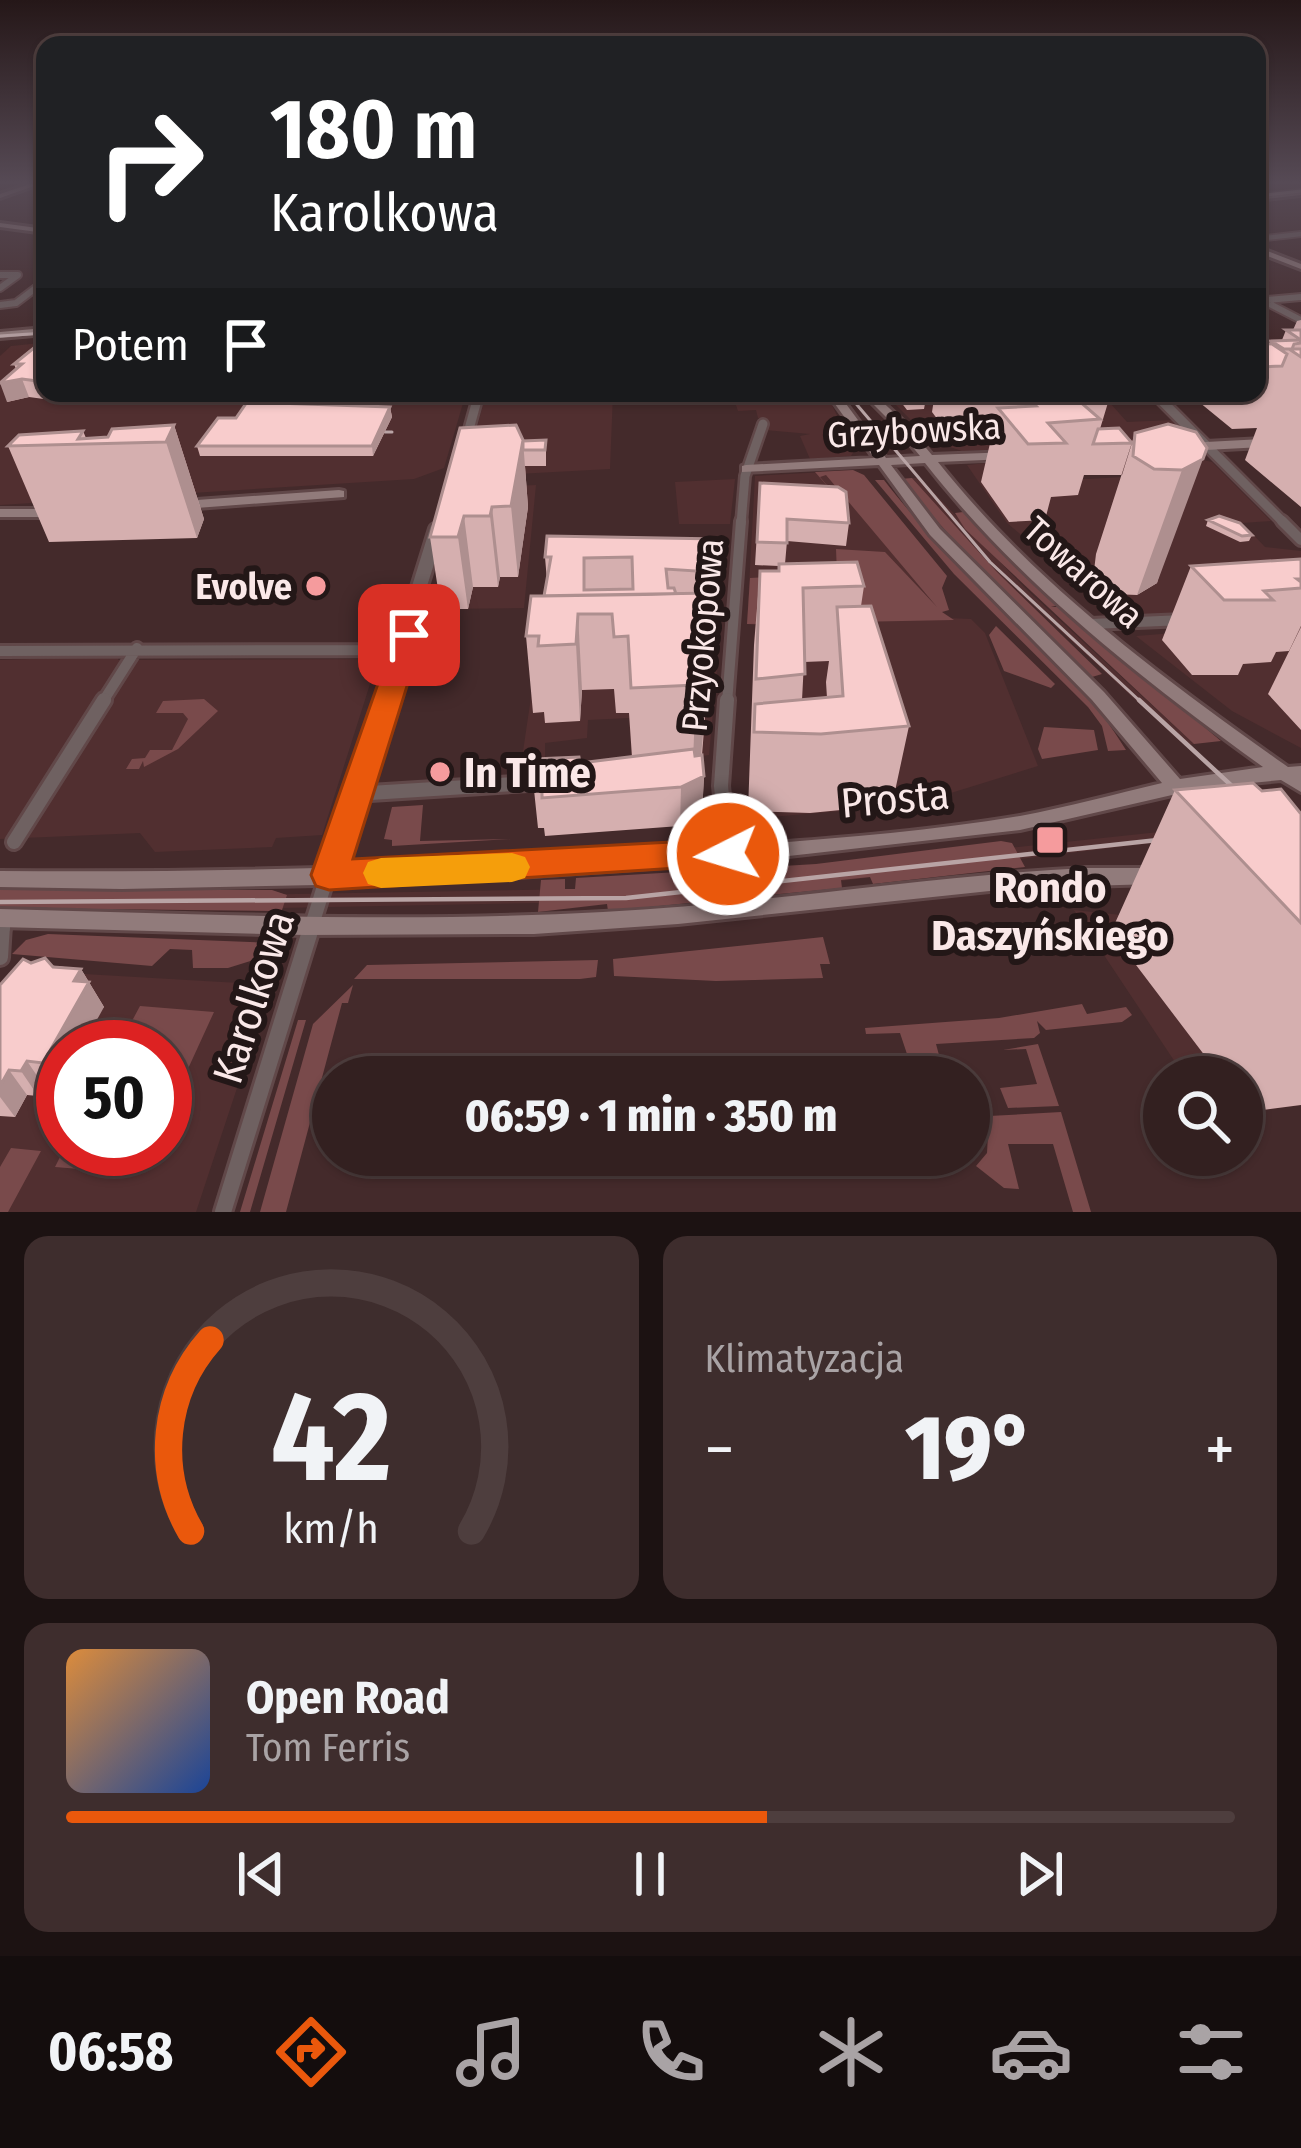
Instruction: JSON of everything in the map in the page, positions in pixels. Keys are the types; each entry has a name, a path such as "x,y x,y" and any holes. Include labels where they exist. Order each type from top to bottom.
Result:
{"main road":[{"path":"1266,253 1301,267"},
{"path":"0,337 36,335"},
{"name":"Towarowa","path":"838,402 935,532 1084,681 1200,815"},
{"name":"Towarowa","path":"877,402 897,419 986,528 1091,624 1112,633 1292,773 1301,785"},
{"path":"1171,448 1301,441"},
{"name":"Grzybowska","path":"746,469 1024,454"},
{"path":"163,506 340,492"},
{"path":"0,514 68,512"},
{"name":"Prosta","path":"0,879 329,875 728,854 982,829 1227,775 1292,773"},
{"path":"0,919 314,928 604,921 1068,875 1169,876"}],"street":[{"path":"0,275 19,275 0,289"},
{"path":"0,305 16,303 36,288"},
{"path":"1266,300 1301,297"},
{"path":"1266,304 1301,320"},
{"path":"463,451 476,402"},
{"path":"1163,402 1301,540"},
{"name":"Przyokopowa","path":"728,854 721,772 746,469 763,424"},
{"name":"Karolkowa","path":"223,1212 440,518"},
{"path":"1112,633 1206,619"},
{"path":"14,842 137,648"},
{"path":"0,651 399,650"},
{"path":"702,773 721,772"},
{"path":"354,794 571,781"},
{"path":"0,919 5,937 0,957"}],"shaded area":[{"path":"36,344 36,402 463,402 444,468 414,479 0,505 0,356 11,346"},
{"path":"484,402 613,402 610,469 480,476 473,443"},
{"path":"735,402 829,402 854,451 851,456 810,459 800,436 810,434 765,430 767,419 758,418 756,410 738,411"},
{"path":"893,402 1111,404 1127,422 1173,420 1189,441 962,451 932,441"},
{"path":"1186,456 1212,462 1271,521 1242,523 1265,547 1301,551 1301,607 1122,620 1007,523 967,465 1044,457 1061,479 1088,479 1123,477 1109,459"},
{"path":"853,470 864,475 947,576 942,588 949,610 942,612 954,620 747,624 750,578 837,574 836,549 885,552 937,607 826,475 820,477 836,496 815,472"},
{"path":"825,472 947,618 971,619 985,633 1038,766 912,805 758,818 748,811 755,625 747,624 755,476"},
{"path":"912,478 920,478 1025,588 1194,744 1185,746 996,571"},
{"path":"912,478 996,571 1102,674 1092,677 982,572 900,479"},
{"path":"735,479 730,524 679,524 675,482"},
{"path":"875,480 884,480 912,515 1074,680 1126,750 1108,751 1102,726 1088,707 954,574"},
{"path":"536,485 524,608 441,609 473,488"},
{"path":"963,512 1059,605 1051,607 1061,607 1221,741 1194,744 965,529 955,513"},
{"path":"1301,623 1301,748 1232,711 1136,636"},
{"path":"996,626 1055,684 1051,688 1004,671 989,635"},
{"path":"119,656 118,660 378,659 322,835 276,838 272,847 155,852 140,833 0,839 0,660"},
{"path":"536,663 712,663 717,669 709,755 632,766 629,718 588,720 587,738 545,743 545,771 520,772"},
{"path":"204,699 218,711 178,749 144,767 143,761 139,769 126,769 132,759 145,758 150,750 172,750 188,719 183,713 156,713 163,701"},
{"path":"1044,727 1094,730 1098,750 1042,759 1038,749"},
{"path":"423,805 420,841 511,839 392,846 392,840 384,839 392,807"},
{"path":"1159,832 1168,841 840,881 539,903 278,908 189,896 633,888"},
{"path":"1012,843 1025,867 873,884 870,877 841,880 842,888 608,911 607,904 538,912 541,880 565,879 565,889 575,889 576,878 816,864"},
{"path":"0,889 272,890 287,895 282,910 274,911 0,908"},
{"path":"1074,910 1301,934 1301,1105 1263,1110 1263,1056 1171,1056"},
{"path":"48,934 274,943 286,950 228,968 193,968 192,950 170,949 152,966 12,954 26,940"},
{"path":"823,937 830,964 820,964 823,978 716,981 614,976 613,959"},
{"path":"598,960 596,977 580,979 354,979 367,965"},
{"path":"33,971 271,985 196,1212 0,1212 0,1022"},
{"path":"353,985 348,1003 342,1003 328,1056 312,1056 312,1115 286,1212 260,1212 313,1024"},
{"path":"1082,1004 1087,1014 1126,1007 1132,1015 1122,1022 1046,1030 1037,1021 1040,1033 1034,1038 936,1044 939,1055 924,1056 908,1056 900,1033 866,1034 865,1028 999,1018"},
{"path":"140,1006 214,1012 192,1060 192,1020 132,1020"},
{"path":"298,1020 306,1020 250,1212 240,1212"},
{"path":"1038,1044 1059,1106 1008,1108 1000,1088 1037,1084 1026,1049 1003,1050"},
{"path":"1061,1112 1091,1212 1073,1212 1053,1144 1008,1144 1019,1189 1004,1188 989,1176 990,1116"},
{"path":"11,1148 36,1150 36,1160 8,1212 0,1212 0,1167"}],"building":[{"path":"1300,340 1292,349 1271,341"},
{"path":"1266,344 1287,354 1282,366 1266,367"},
{"path":"36,346 36,381 0,383 22,364 14,364"},
{"path":"247,402 390,407 372,446 197,446 218,418 236,418"},
{"path":"1032,402 1080,402 1100,419 1048,423 1066,443 1028,444 998,408 1036,406"},
{"path":"1168,424 1196,432 1207,448 1203,459 1182,470 1154,469 1133,456 1135,433"},
{"path":"174,425 166,442 8,446 19,435 83,431 78,439 108,437 112,429"},
{"path":"516,425 523,440 511,506 492,507 490,516 464,516 458,537 430,537 460,428"},
{"path":"1119,428 1132,443 1093,444 1098,429"},
{"path":"546,440 545,450 523,450 523,441"},
{"path":"760,483 838,487 846,492 849,523 787,519 787,543 757,542"},
{"path":"1219,516 1240,523 1252,535 1242,536 1208,520"},
{"path":"547,536 718,539 711,572 666,569 668,588 676,594 544,596 551,557 545,557","holes":["632,557 633,589 584,590 584,558"]},
{"path":"1301,559 1301,579 1297,579 1301,588 1264,591 1273,600 1224,600 1191,566"},
{"path":"857,562 864,586 803,588 805,674 756,679 760,571 779,571 779,564"},
{"path":"712,593 705,679 696,685 631,688 628,636 614,637 612,614 578,614 576,644 538,646 539,636 526,636 531,596"},
{"path":"871,606 909,726 821,734 754,732 755,704 843,696 837,607"},
{"path":"694,749 695,756 702,755 704,776 681,787 542,798 542,790 534,790 535,759 579,757 580,763"},
{"path":"1253,783 1262,791 1281,789 1301,814 1301,923 1175,790"},
{"path":"45,958 53,967 81,969 74,981 89,982 67,1020 36,1020 36,1062 27,1061 21,1071 9,1070 0,1086 0,985 23,959 31,963"}],"tram line":[{"path":"0,336 36,334"},
{"path":"855,402 990,562 1142,703"},
{"path":"385,432 392,432"},
{"path":"1139,700 1301,850"},
{"path":"0,902 626,898 1185,837"}],"slow traffic":[{"path":"381,873 512,867"}],"place":[{"name":"Evolve","path":"316,586"},
{"name":"In Time","path":"440,772"},
{"name":"Rondo Daszyńskiego","path":"1050,840"}],"route":[{"path":"409,635 329,875 728,854"}]}
